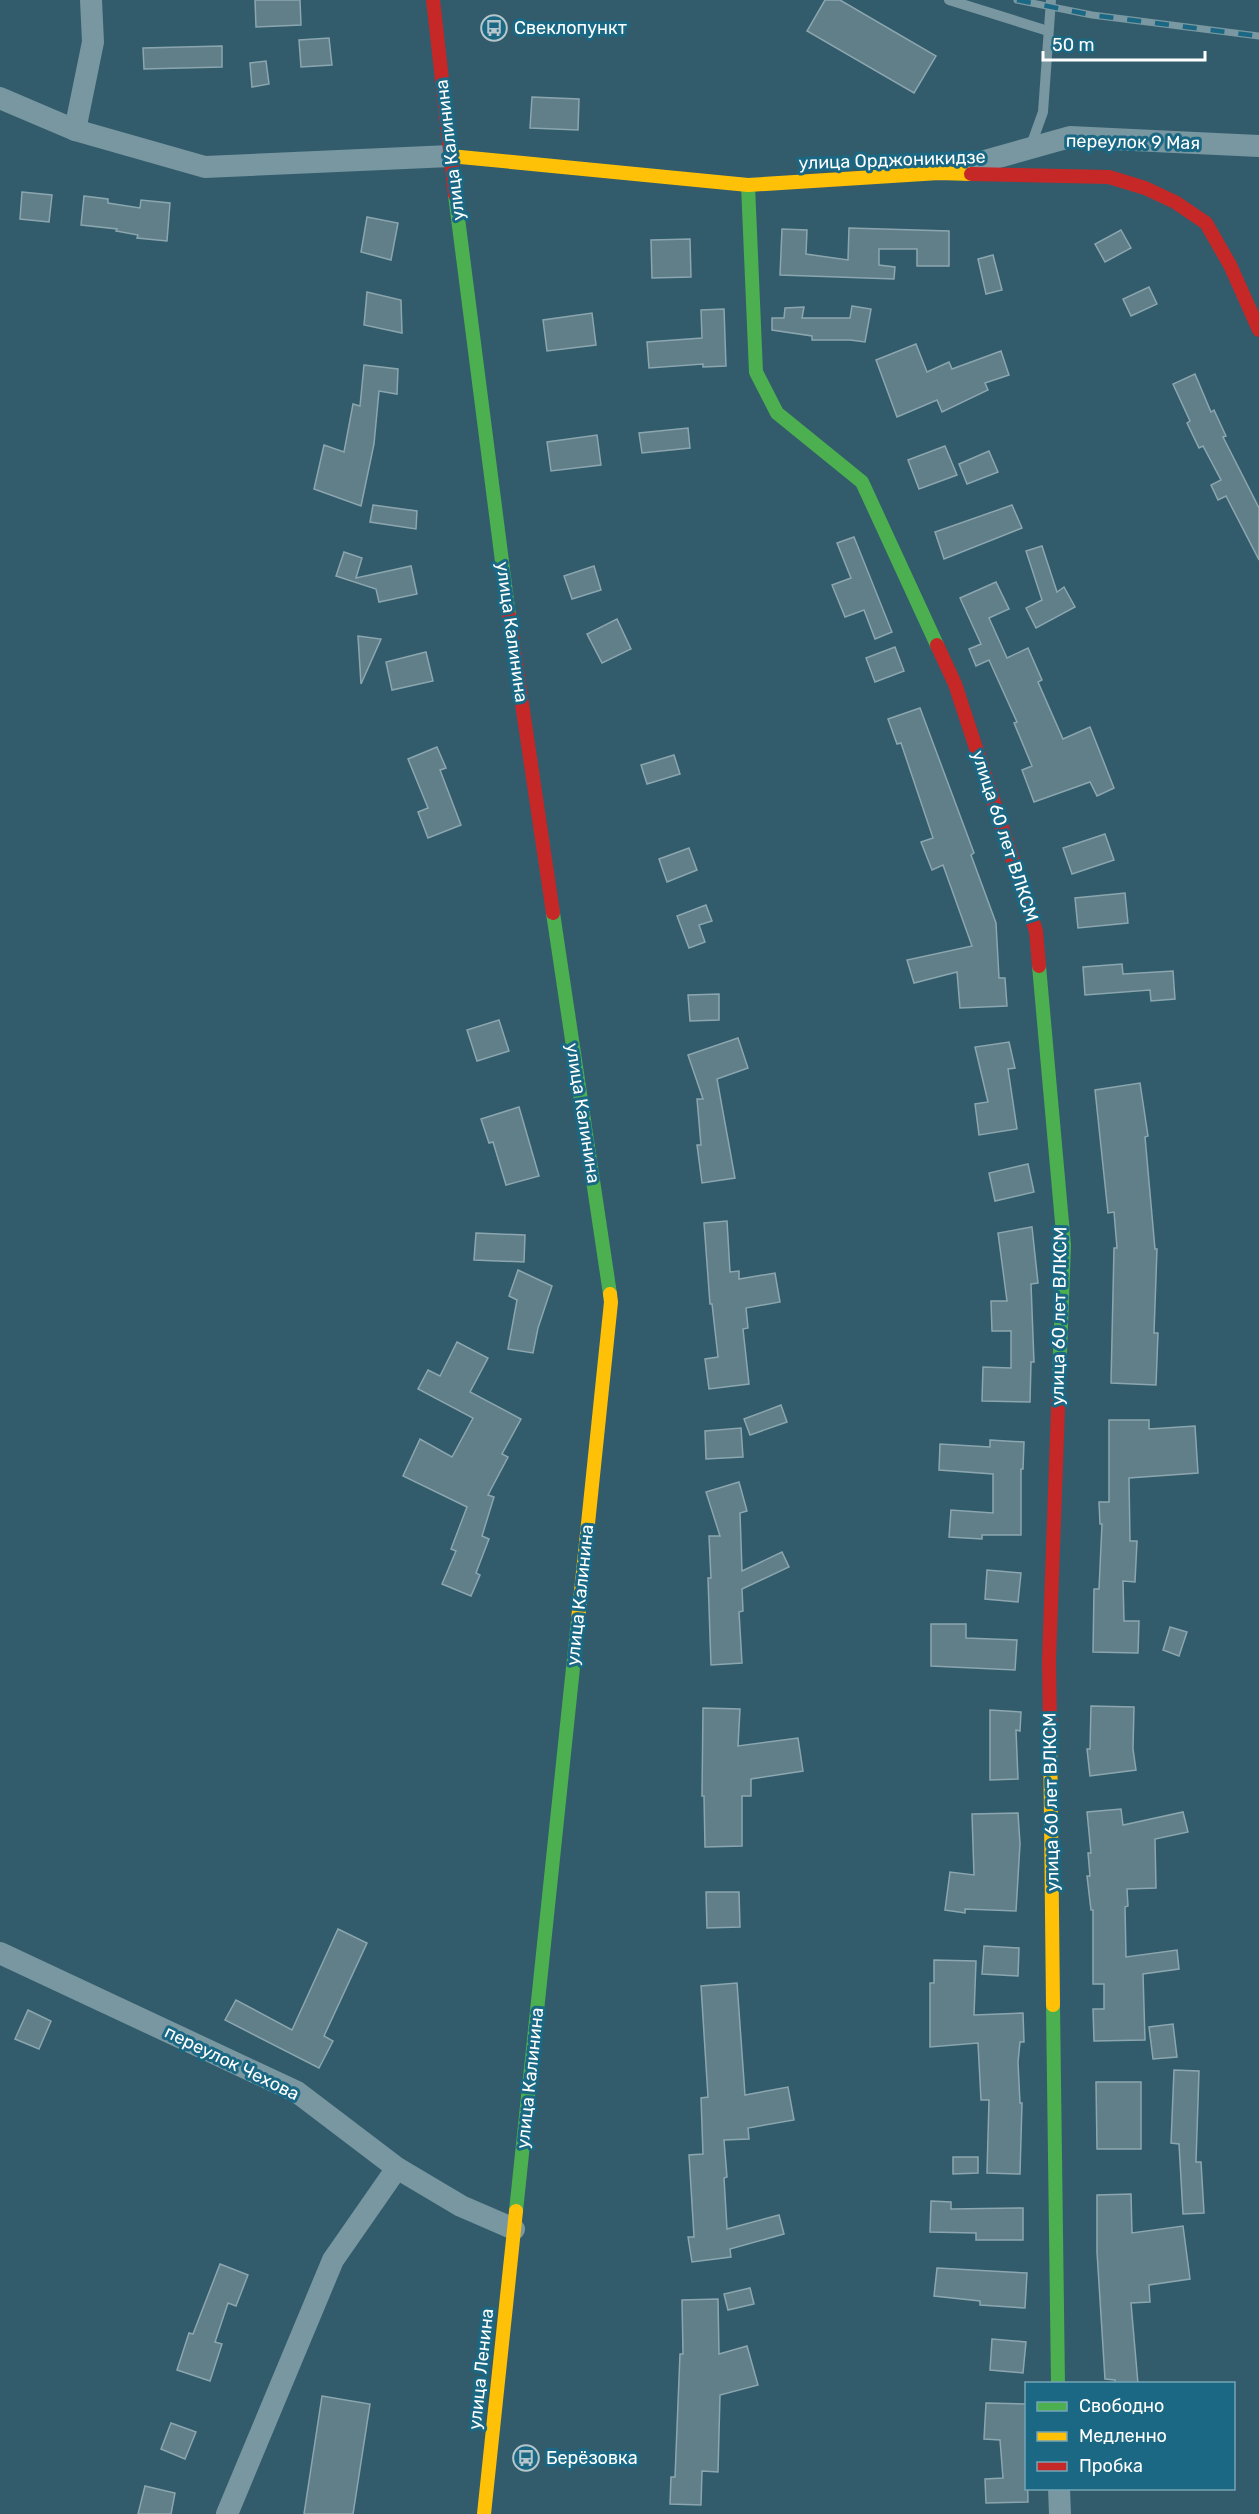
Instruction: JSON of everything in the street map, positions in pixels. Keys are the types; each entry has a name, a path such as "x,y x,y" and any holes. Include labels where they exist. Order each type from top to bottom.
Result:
{"street":[{"path":"75,130 93,42 91,0"},
{"name":"улица Калинина","path":"433,0 450,156 515,664 611,1302 514,2229"},
{"path":"0,98 75,130 205,167 450,156"},
{"name":"переулок 9 Мая","path":"939,173 1070,137 1259,146"},
{"name":"улица Орджоникидзе","path":"450,156 748,185 939,173 1109,177 1145,188 1175,202 1206,224 1230,265 1259,330"},
{"name":"улица 60 лет ВЛКСМ","path":"748,185 756,372 777,413 862,482 955,684 1036,931 1064,1245 1048,1660 1058,2382"},
{"name":"переулок Чехова","path":"0,1953 297,2092 398,2168 460,2206 514,2229"},
{"path":"227,2514 333,2260 398,2168"},
{"name":"улица Ленина","path":"484,2514 514,2229"},
{"path":"1059,2490 1060,2514"}],"lane":[{"path":"949,0 1048,31"},
{"path":"1030,148 1043,112 1051,0"}],"building":[{"path":"255,0 300,0 301,25 256,27"},
{"path":"825,0 840,0 936,56 914,93 807,31"},
{"path":"329,38 332,65 301,67 299,40"},
{"path":"222,46 222,67 144,69 143,48"},
{"path":"266,61 269,84 252,87 250,63"},
{"path":"532,97 579,99 578,130 530,128"},
{"path":"22,192 52,195 49,222 20,219"},
{"path":"84,196 108,199 108,203 140,208 141,200 170,203 167,241 137,238 138,235 116,231 117,229 81,225"},
{"path":"367,217 398,223 391,260 361,252"},
{"path":"849,228 949,231 949,266 917,266 917,249 879,249 879,265 895,267 894,279 780,275 782,229 807,230 806,254 848,260"},
{"path":"1121,230 1131,248 1105,262 1095,244"},
{"path":"690,239 691,277 652,278 651,240"},
{"path":"993,255 1002,290 986,294 978,259"},
{"path":"1149,287 1157,304 1131,316 1123,299"},
{"path":"367,292 401,300 402,333 364,325"},
{"path":"852,306 871,309 865,342 812,340 812,336 772,330 772,318 784,318 785,308 804,307 802,318 850,318"},
{"path":"724,309 726,366 703,367 703,364 649,368 647,342 702,338 701,310"},
{"path":"592,313 596,345 547,351 543,320"},
{"path":"916,344 927,372 949,362 952,369 1001,351 1009,375 985,383 988,390 942,412 937,400 897,417 876,360"},
{"path":"364,365 398,369 397,394 379,391 374,444 361,506 314,489 324,445 344,452 353,404 360,406"},
{"path":"1195,374 1211,412 1214,410 1226,436 1223,437 1259,508 1259,560 1226,496 1218,500 1211,485 1221,480 1203,446 1199,448 1187,423 1190,421 1173,384"},
{"path":"688,428 690,448 642,453 639,433"},
{"path":"597,435 601,465 551,471 547,442"},
{"path":"945,446 957,475 919,489 908,460"},
{"path":"989,451 998,472 967,484 959,464"},
{"path":"373,505 417,511 416,529 370,522"},
{"path":"1012,505 1022,528 944,559 935,532"},
{"path":"854,537 892,632 875,639 864,610 845,617 832,585 851,578 837,543"},
{"path":"1042,546 1057,592 1064,587 1075,607 1036,628 1026,608 1042,600 1026,551"},
{"path":"344,552 362,558 356,578 411,566 417,594 379,602 376,589 336,576"},
{"path":"594,566 601,590 572,599 564,576"},
{"path":"996,582 1009,609 989,618 1007,658 1028,648 1042,680 1038,682 1063,739 1090,727 1114,788 1097,796 1090,782 1034,802 1022,770 1032,766 1014,723 1017,722 989,660 976,666 969,649 981,644 960,598"},
{"path":"617,619 631,649 602,663 587,634"},
{"path":"358,636 381,639 361,684"},
{"path":"895,647 904,671 875,682 866,658"},
{"path":"426,652 433,681 392,690 386,662"},
{"path":"920,708 974,853 971,855 996,923 999,978 1005,978 1007,1006 960,1008 957,972 914,983 907,960 972,946 943,865 932,870 921,842 933,838 901,743 897,744 888,719"},
{"path":"437,747 446,768 440,770 461,825 428,838 418,812 428,808 408,759"},
{"path":"674,755 680,774 647,784 641,765"},
{"path":"1105,834 1114,860 1072,874 1063,848"},
{"path":"689,848 697,870 667,882 659,859"},
{"path":"1125,893 1128,923 1078,928 1075,898"},
{"path":"706,905 712,921 699,925 705,942 689,948 677,916"},
{"path":"1122,964 1123,974 1173,971 1175,999 1151,1001 1150,990 1085,995 1083,967"},
{"path":"719,994 719,1020 690,1021 688,995"},
{"path":"499,1020 509,1051 477,1061 467,1030"},
{"path":"738,1038 748,1068 717,1079 735,1178 702,1183 697,1145 701,1145 697,1099 703,1099 688,1055"},
{"path":"1009,1042 1015,1068 1008,1069 1017,1129 979,1135 975,1104 988,1102 975,1047"},
{"path":"1140,1083 1148,1136 1145,1137 1155,1249 1157,1249 1154,1333 1158,1333 1156,1385 1111,1383 1114,1248 1117,1248 1114,1212 1108,1213 1095,1090"},
{"path":"519,1107 539,1176 506,1185 493,1142 489,1143 481,1119"},
{"path":"1028,1164 1034,1192 995,1201 989,1173"},
{"path":"727,1221 730,1272 739,1271 739,1279 775,1273 780,1302 746,1308 748,1328 743,1329 749,1384 709,1389 705,1359 718,1357 712,1304 710,1304 704,1223"},
{"path":"1032,1227 1038,1283 1031,1284 1034,1362 1031,1362 1030,1402 982,1401 983,1367 1011,1368 1011,1331 992,1331 991,1301 1007,1301 998,1233"},
{"path":"476,1233 525,1235 524,1262 474,1260"},
{"path":"518,1270 552,1286 538,1328 533,1353 508,1349 517,1300 509,1296"},
{"path":"457,1342 488,1358 470,1392 521,1419 502,1454 508,1457 488,1495 494,1497 482,1536 489,1539 476,1573 480,1575 471,1596 442,1584 456,1551 451,1549 467,1507 403,1476 420,1439 452,1457 473,1418 418,1389 428,1370 440,1376"},
{"path":"781,1405 787,1422 750,1435 744,1419"},
{"path":"1109,1420 1149,1420 1149,1429 1195,1426 1198,1473 1129,1478 1130,1541 1137,1541 1135,1582 1123,1581 1124,1621 1139,1621 1138,1653 1093,1652 1094,1589 1099,1589 1102,1524 1100,1524 1099,1502 1109,1502"},
{"path":"741,1428 743,1457 706,1459 705,1431"},
{"path":"990,1440 1024,1442 1023,1469 1021,1469 1021,1535 982,1535 982,1539 949,1537 951,1510 993,1513 993,1474 939,1470 940,1444 990,1447"},
{"path":"739,1482 747,1511 740,1513 742,1571 782,1552 789,1567 742,1589 743,1611 739,1612 742,1663 711,1665 709,1536 720,1536 706,1492"},
{"path":"987,1570 1021,1573 1018,1602 985,1599"},
{"path":"931,1624 966,1624 966,1638 1017,1640 1015,1670 931,1666"},
{"path":"1170,1627 1187,1632 1179,1656 1163,1650"},
{"path":"1091,1706 1134,1707 1133,1749 1136,1770 1090,1776 1087,1749 1090,1749"},
{"path":"703,1708 740,1709 738,1746 798,1738 803,1771 751,1779 751,1796 742,1796 742,1846 705,1847 704,1796 702,1796"},
{"path":"990,1710 1021,1712 1020,1731 1016,1730 1018,1779 990,1780"},
{"path":"1121,1809 1123,1825 1183,1812 1188,1832 1155,1839 1156,1888 1127,1889 1128,1906 1125,1907 1126,1957 1177,1950 1179,1969 1143,1974 1145,2040 1094,2041 1093,2009 1104,2009 1104,1984 1093,1984 1093,1910 1091,1910 1087,1876 1090,1876 1088,1853 1091,1853 1087,1812"},
{"path":"1018,1813 1020,1844 1016,1911 965,1909 965,1913 945,1910 950,1872 974,1875 972,1814"},
{"path":"706,1892 739,1892 740,1927 707,1928"},
{"path":"338,1929 367,1943 324,2036 333,2041 319,2068 225,2020 236,2000 292,2030"},
{"path":"984,1946 1019,1948 1018,1976 982,1974"},
{"path":"934,1960 976,1961 974,2015 1023,2013 1024,2042 1020,2042 1018,2062 1020,2103 1022,2103 1020,2174 987,2173 989,2100 981,2100 978,2043 930,2047 930,1983 934,1983"},
{"path":"737,1983 745,2095 788,2087 794,2120 748,2128 749,2139 724,2140 727,2229 779,2215 784,2234 730,2249 731,2257 692,2262 688,2237 694,2237 689,2155 703,2154 701,2098 708,2097 701,1986"},
{"path":"28,2010 51,2021 39,2049 15,2039"},
{"path":"1173,2024 1177,2057 1153,2059 1149,2027"},
{"path":"1174,2070 1199,2071 1196,2162 1201,2162 1204,2213 1183,2214 1179,2144 1171,2143"},
{"path":"1096,2082 1141,2082 1141,2149 1097,2149"},
{"path":"953,2157 978,2157 978,2173 953,2174"},
{"path":"1131,2194 1132,2233 1183,2226 1190,2279 1149,2285 1150,2302 1131,2303 1138,2382 1115,2382 1115,2380 1105,2379 1097,2252 1097,2195"},
{"path":"931,2201 951,2202 951,2209 1023,2208 1023,2240 976,2240 976,2233 930,2232"},
{"path":"220,2264 248,2275 236,2306 228,2303 215,2342 222,2344 210,2381 177,2370 189,2333 193,2334"},
{"path":"937,2268 1027,2273 1025,2308 980,2305 980,2301 934,2296"},
{"path":"750,2288 754,2304 728,2310 724,2294"},
{"path":"718,2299 719,2354 747,2346 758,2385 720,2395 718,2472 702,2471 701,2505 670,2504 671,2477 675,2477 680,2354 683,2354 682,2300"},
{"path":"992,2339 1026,2342 1023,2373 990,2370"},
{"path":"322,2396 370,2404 353,2514 304,2514"},
{"path":"986,2403 1025,2404 1025,2490 1028,2490 1028,2502 986,2503 985,2479 1003,2478 1000,2440 984,2439"},
{"path":"171,2423 196,2432 185,2459 161,2449"},
{"path":"145,2486 175,2493 171,2514 138,2514"}],"railway":[{"path":"1017,0 1092,15 1259,36"}],"traffic: fast":[{"path":"748,185 756,372 777,413 862,482 937,645"},
{"path":"455,195 509,616"},
{"path":"553,913 610,1294"},
{"path":"1039,966 1064,1245 1059,1380"},
{"path":"516,2211 578,1620"},
{"path":"1053,2005 1058,2382"}],"traffic: slow":[{"path":"450,156 748,185 939,173 971,174"},
{"path":"578,1620 610,1294"},
{"path":"1050,1728 1053,2005"},
{"path":"484,2514 516,2211"}],"traffic: jam":[{"path":"433,0 455,195"},
{"path":"971,174 1109,177 1145,188 1175,202 1206,223 1230,265 1259,330"},
{"path":"509,616 553,913"},
{"path":"937,645 955,684 1036,931 1039,966"},
{"path":"1050,1728 1049,1660 1059,1380"}],"place":[{"name":"Свеклопункт","path":"494,28"},
{"name":"Берёзовка","path":"526,2458"}]}
